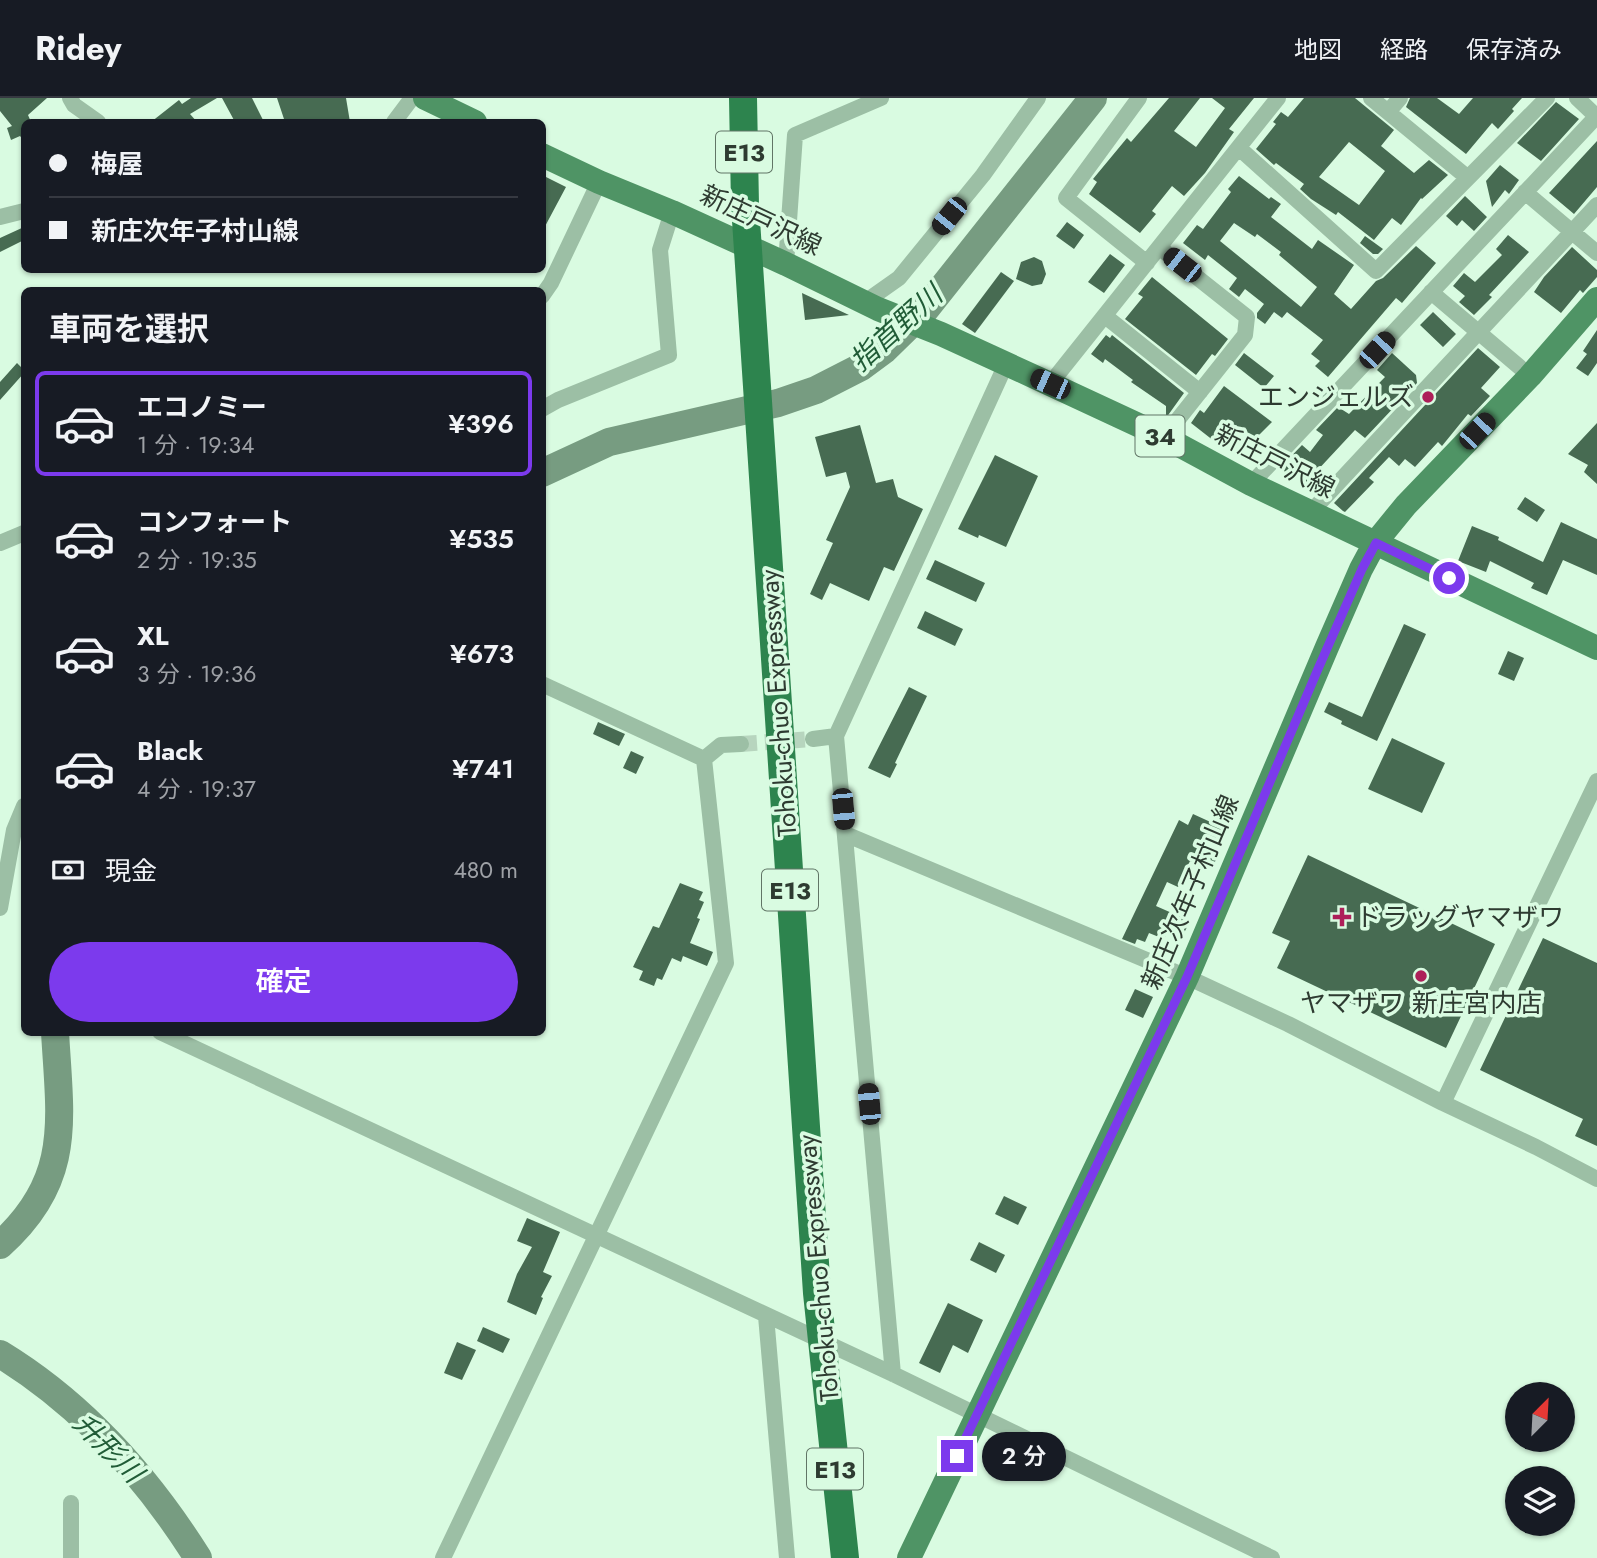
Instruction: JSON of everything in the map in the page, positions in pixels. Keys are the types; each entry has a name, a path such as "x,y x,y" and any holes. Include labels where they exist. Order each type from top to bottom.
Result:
{"highway":[{"name":"Tohoku-chuo Expressway","path":"743,98 745,205 817,1293 845,1558"}],"main road":[{"path":"425,98 469,119"},
{"name":"新庄戸沢線","path":"546,157 786,264 871,306 941,334 1050,384 1164,438 1251,484 1597,649"},
{"name":"新庄次年子村山線","path":"909,1558 1187,977 1322,660 1376,543 1406,505 1594,310"}],"street":[{"path":"70,98 74,105 94,119"},
{"path":"396,119 412,98"},
{"path":"786,264 795,135 881,98"},
{"path":"871,306 899,278 983,175 1038,98"},
{"path":"1139,98 1066,198 1147,263"},
{"path":"1371,98 1468,178"},
{"path":"1388,112 1400,98"},
{"path":"1239,148 1376,271 1547,98"},
{"path":"1251,484 1597,117 1577,98"},
{"path":"1050,384 1239,148 1271,101"},
{"path":"546,290 599,182"},
{"path":"1525,192 1597,253"},
{"path":"1311,512 1597,205"},
{"path":"546,407 669,355 660,250 672,212"},
{"path":"0,217 21,213"},
{"path":"1160,248 1247,317 1245,335 1164,438"},
{"path":"1431,292 1530,376"},
{"path":"1105,316 1200,392"},
{"path":"893,1374 836,736 1006,364"},
{"path":"0,543 21,534"},
{"path":"546,686 704,760"},
{"path":"813,739 836,736"},
{"path":"704,760 721,745 741,744"},
{"path":"443,1558 726,963 704,760"},
{"path":"1443,1103 1597,781"},
{"path":"0,908 14,830 21,813"},
{"path":"845,834 1187,977 1536,1146 1597,1179"},
{"path":"169,1036 893,1374 1272,1558"},
{"path":"766,1316 788,1558"},
{"path":"71,1503 71,1558"}],"building":[{"path":"0,98 47,98 28,115 30,119 21,119 21,137 11,140 7,128 12,126 0,111"},
{"path":"191,98 217,98 190,114 194,119 155,119 179,100 182,104"},
{"path":"222,98 252,98 262,119 233,119"},
{"path":"277,98 346,98 350,119 284,119"},
{"path":"1169,98 1200,98 1174,131 1196,147 1225,108 1212,98 1254,98 1229,129 1234,132 1205,173 1184,196 1172,186 1152,211 1156,214 1140,233 1089,194 1097,182 1093,179 1127,138 1131,142"},
{"path":"1304,98 1355,98 1394,130 1381,146 1414,173 1429,160 1448,175 1421,198 1401,225 1392,218 1374,240 1338,212 1336,215 1311,199 1300,189 1304,184 1276,163 1274,165 1256,149 1276,124 1273,122 1281,112 1288,117","holes":["1349,142 1385,171 1359,205 1319,177"]},
{"path":"1410,98 1437,98 1459,114 1473,98 1522,98 1498,129 1492,123 1466,154 1406,107"},
{"path":"1556,102 1579,119 1541,161 1517,143"},
{"path":"1597,141 1597,187 1574,214 1549,193"},
{"path":"1500,165 1519,180 1509,194 1505,190 1492,207 1486,181"},
{"path":"1239,176 1269,199 1271,197 1281,204 1271,217 1312,249 1318,240 1354,265 1334,294 1351,309 1376,281 1383,278 1416,246 1436,263 1402,303 1396,298 1328,377 1315,366 1320,361 1311,354 1323,340 1287,312 1282,318 1274,312 1265,324 1257,318 1257,313 1264,304 1245,289 1239,297 1229,289 1237,278 1208,255 1205,260 1183,243 1197,225 1203,229 1231,192 1228,189","holes":["1234,223 1255,237 1257,234 1281,252 1279,255 1317,287 1301,307 1220,241"]},
{"path":"546,177 566,187 546,224"},
{"path":"1465,196 1487,217 1474,231 1462,220 1457,226 1446,216"},
{"path":"1067,222 1084,235 1074,249 1056,236"},
{"path":"21,228 21,242 0,252 0,238"},
{"path":"1508,235 1529,252 1474,315 1459,302 1465,296 1453,286 1464,273 1475,282 1502,255 1496,249"},
{"path":"1365,236 1383,249 1378,254 1373,254 1360,243"},
{"path":"1572,247 1597,270 1597,277 1583,293 1580,290 1561,313 1534,292"},
{"path":"1110,254 1125,265 1104,293 1088,282"},
{"path":"1034,257 1042,261 1046,274 1042,284 1032,286 1016,279 1021,262"},
{"path":"1001,272 1014,281 975,333 962,324"},
{"path":"1152,277 1228,339 1196,375 1125,319 1143,297 1138,294"},
{"path":"802,293 849,315 805,320"},
{"path":"1433,312 1456,334 1443,347 1420,325"},
{"path":"1597,330 1597,363 1588,376 1576,368 1587,354 1583,351"},
{"path":"1106,335 1110,338 1112,335 1184,393 1166,418 1166,406 1131,382 1133,380 1105,359 1103,363 1091,354"},
{"path":"1478,348 1500,367 1481,388 1490,396 1471,416 1468,414 1442,446 1438,442 1415,467 1405,459 1399,466 1389,457 1369,478 1374,482 1343,511 1334,503"},
{"path":"1244,353 1274,376 1264,388 1235,365"},
{"path":"1392,353 1416,375 1417,383 1365,438 1355,430 1314,474 1323,483 1314,493 1292,472 1289,475 1280,468 1302,445 1310,452 1323,435 1316,430 1338,407 1349,414 1385,377 1377,370"},
{"path":"17,363 21,367 21,376 0,400 0,382"},
{"path":"1224,386 1272,422 1251,443 1230,421 1214,441 1191,423 1200,410 1204,413"},
{"path":"1597,423 1597,484 1584,472 1588,465 1568,454"},
{"path":"860,425 876,483 893,479 898,497 923,509 894,571 884,567 869,601 830,583 822,600 810,594 833,543 826,540 850,487 846,472 826,477 815,437"},
{"path":"995,455 1038,476 1006,547 958,529"},
{"path":"1525,497 1545,510 1537,522 1517,509"},
{"path":"1561,522 1597,539 1597,575 1563,560 1547,595 1531,588 1534,583 1490,561 1486,572 1458,561 1472,526 1499,537 1498,540 1543,562"},
{"path":"935,560 985,583 976,602 926,579"},
{"path":"925,611 963,629 955,646 917,628"},
{"path":"1404,624 1426,634 1377,741 1341,724 1342,721 1324,712 1329,702 1362,717"},
{"path":"1508,651 1524,658 1514,681 1498,674"},
{"path":"909,687 927,696 890,778 868,768"},
{"path":"598,722 625,734 619,746 593,734"},
{"path":"1392,738 1445,763 1422,813 1368,789"},
{"path":"631,751 644,757 636,774 623,768"},
{"path":"1193,814 1228,830 1212,869 1190,861 1178,887 1167,882 1156,906 1190,921 1184,933 1170,926 1164,939 1149,933 1145,942 1137,939 1135,944 1122,939 1179,820 1188,825"},
{"path":"1308,855 1495,944 1446,1048 1277,968 1290,941 1272,933"},
{"path":"680,883 703,892 699,900 704,902 697,918 700,919 690,943 713,952 707,966 683,956 681,962 672,958 662,980 657,978 654,986 639,980 643,971 633,967 653,926 659,928"},
{"path":"1543,938 1597,963 1597,1146 1575,1136 1583,1119 1480,1070"},
{"path":"1135,989 1153,997 1143,1018 1125,1010"},
{"path":"1004,1196 1027,1207 1018,1225 995,1214"},
{"path":"527,1218 560,1232 543,1272 552,1276 541,1297 543,1298 536,1315 507,1302 517,1274 532,1247 517,1241"},
{"path":"979,1242 1005,1255 996,1273 970,1260"},
{"path":"948,1303 983,1320 968,1353 953,1345 940,1373 919,1363"},
{"path":"483,1327 510,1339 503,1353 477,1341"},
{"path":"457,1342 476,1350 462,1380 444,1373"}],"waterway":[{"name":"指首野川","path":"546,471 609,442 778,403 816,390 861,367 884,350 924,311 1093,98"},
{"name":"指首野川","path":"0,1245 24,1221 40,1197 51,1172 59,1121 55,1036"},
{"name":"升形川","path":"0,1354 58,1396 111,1444 157,1499 198,1558"}],"tunnel":[{"path":"741,744 813,739"}],"place":[{"name":"エンジェルズ","path":"1428,397"},
{"name":"ドラッグヤマザワ","path":"1342,917"},
{"name":"ヤマザワ 新庄宮内店","path":"1421,976"}],"route":[{"path":"957,1456 1187,977 1318,669 1376,543 1449,578"}]}
